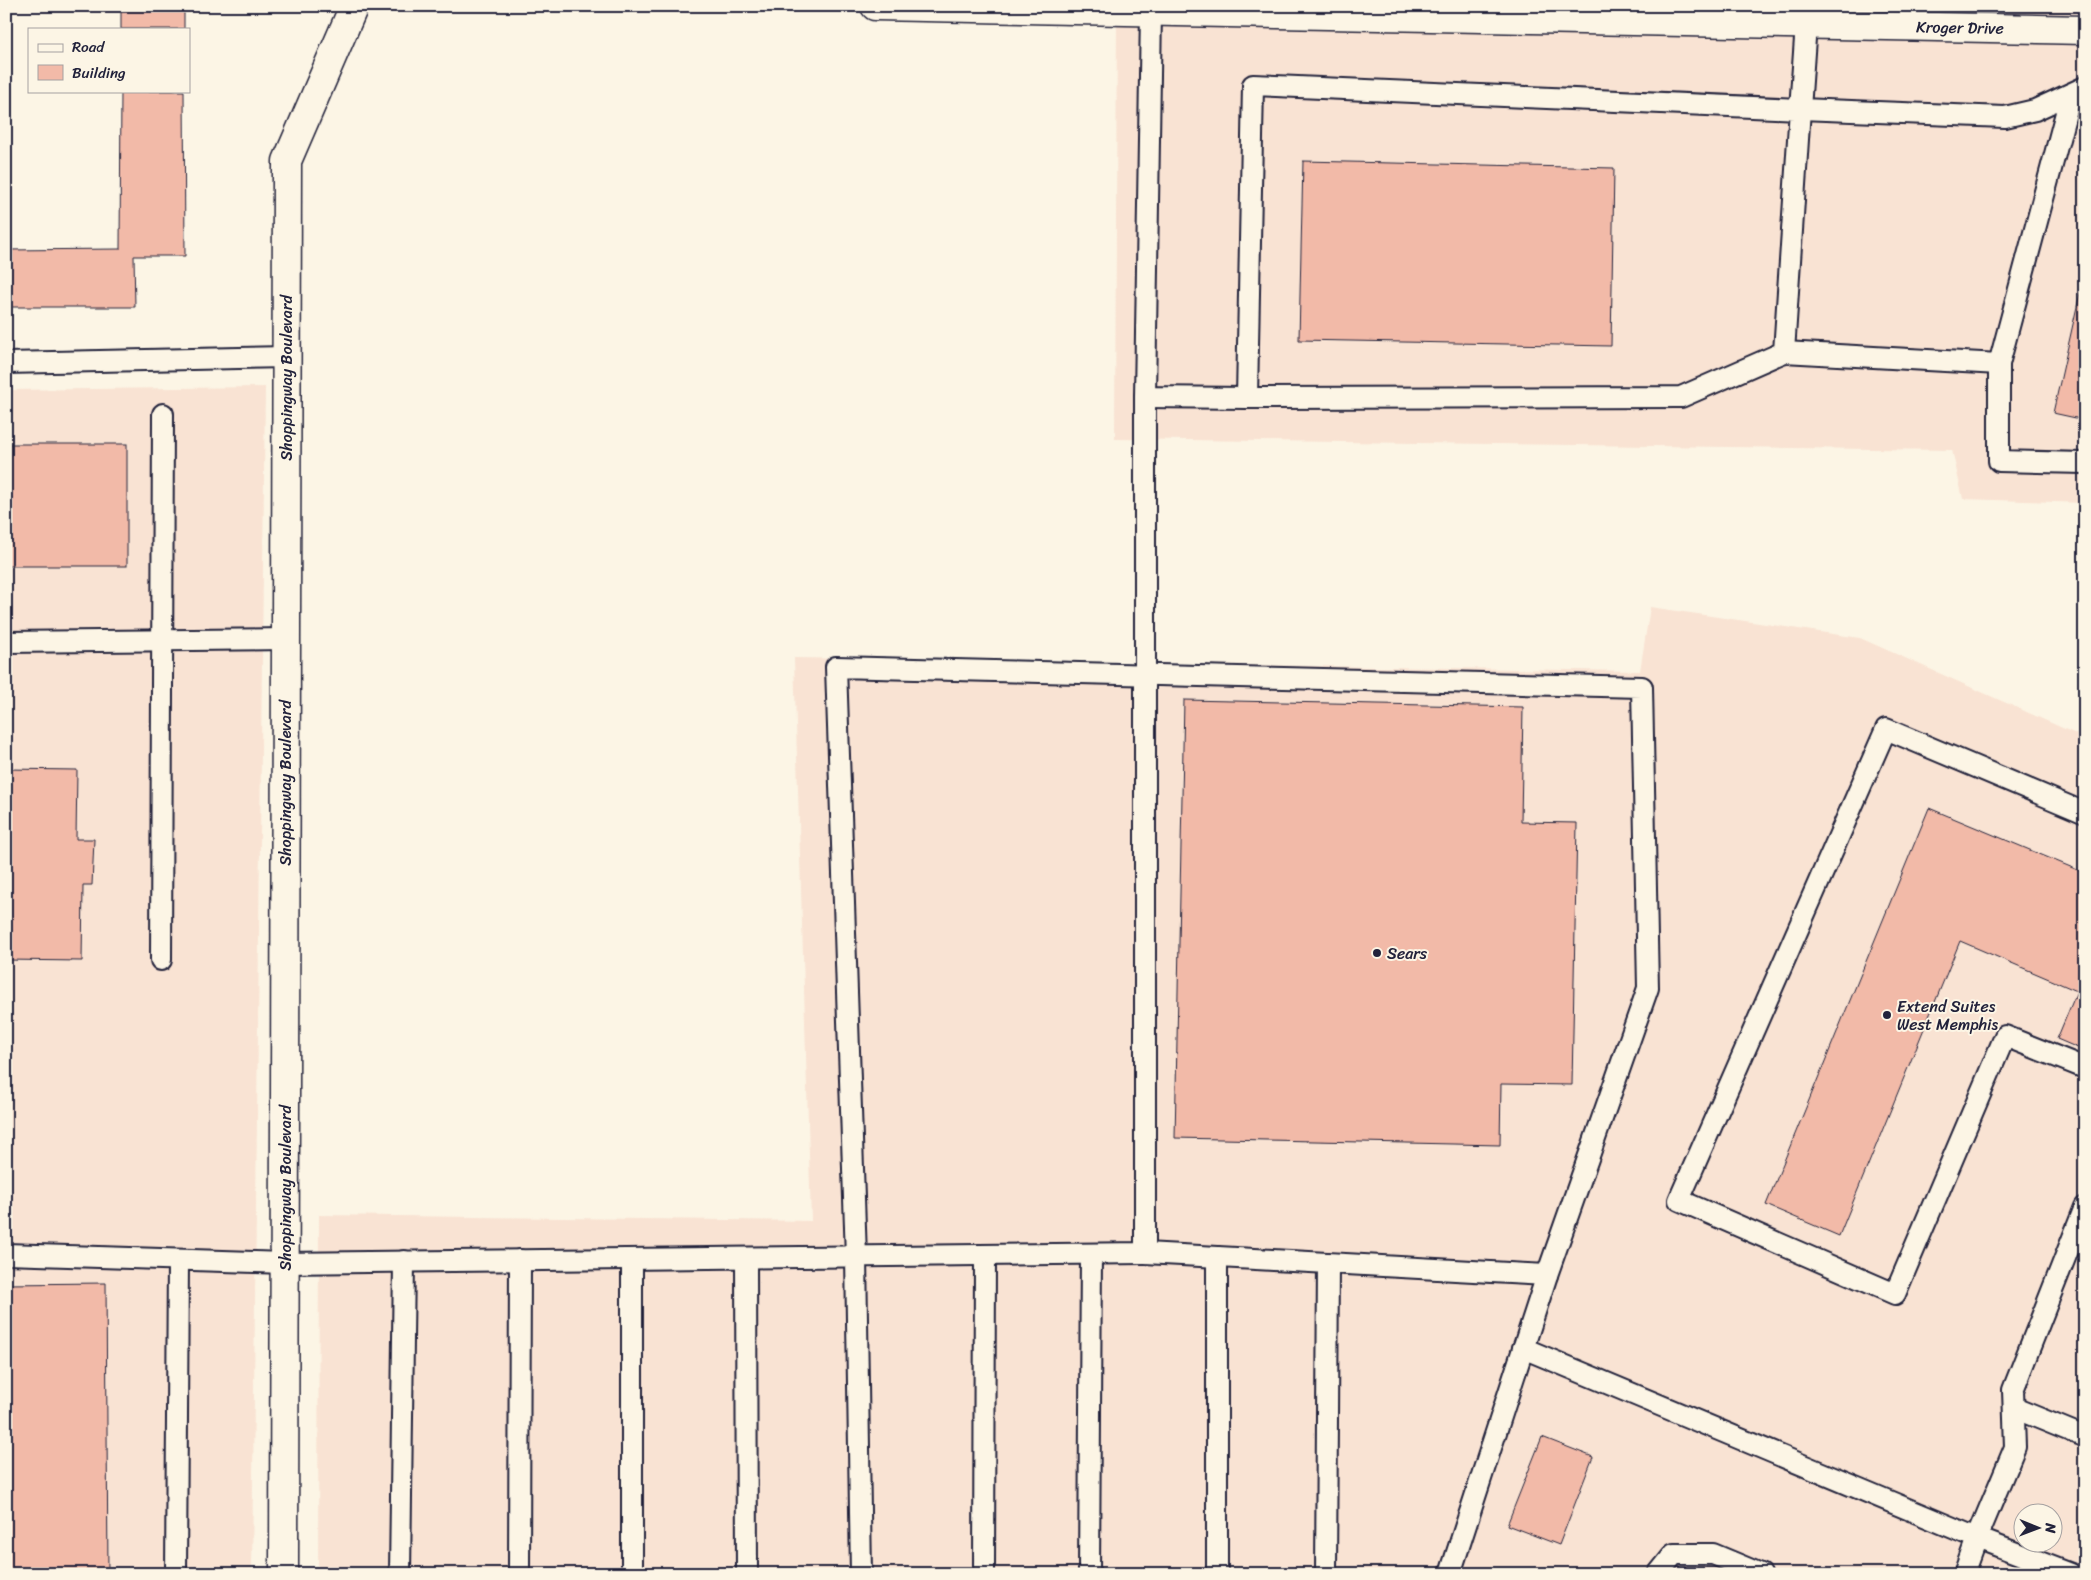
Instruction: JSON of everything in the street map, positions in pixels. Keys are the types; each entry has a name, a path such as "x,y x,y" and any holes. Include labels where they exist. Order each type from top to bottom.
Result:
{"street":[{"name":"Shoppingway Boulevard","path":"284,1574 287,161 354,6"},
{"name":"Kroger Drive","path":"875,6 1151,11 1600,13 1806,24 2085,30"}],"lane":[{"path":"1145,1253 1145,397 1151,11"},
{"path":"1784,352 1806,24"},
{"path":"1247,398 1253,85 2004,117 2035,110 2078,91"},
{"path":"2078,91 1999,364 1998,462 2085,463"},
{"path":"1145,397 1681,397 1784,352 1999,364"},
{"path":"6,362 287,357"},
{"path":"162,960 163,414"},
{"path":"6,642 286,639"},
{"path":"861,1574 856,1257 836,667 1642,687 1648,988 1547,1275 1450,1574"},
{"path":"2085,813 1886,729 1679,1200 1895,1294 2005,1036 2085,1068"},
{"path":"1964,1574 2014,1447 2013,1390 2085,1207"},
{"path":"6,1254 89,1255 284,1263 1145,1253 1547,1275"},
{"path":"1089,1574 1091,1254"},
{"path":"984,1255 984,1574"},
{"path":"1217,1257 1217,1574"},
{"path":"746,1258 747,1574"},
{"path":"632,1259 632,1574"},
{"path":"176,1574 178,1260"},
{"path":"519,1574 520,1260"},
{"path":"400,1574 404,1261"},
{"path":"1326,1574 1328,1263"},
{"path":"1523,1348 1977,1538 2072,1574"},
{"path":"2014,1408 2085,1437"},
{"path":"1658,1574 1674,1554 1712,1554 1761,1574"}],"shaded area":[{"path":"1117,6 2085,6 2085,503 1963,499 1952,450 1115,439"},
{"path":"265,387 252,1574 6,1574 6,390"},
{"path":"1650,607 1860,638 2085,738 2085,1574 318,1574 319,1215 811,1221 794,658 1640,671"}],"building":[{"path":"121,6 184,6 184,28 121,28"},
{"path":"121,92 184,92 185,256 134,256 135,307 6,307 6,250 120,249"},
{"path":"1303,161 1614,168 1611,346 1299,340"},
{"path":"2085,271 2085,420 2053,413"},
{"path":"6,444 127,444 127,566 6,566"},
{"name":"Sears","path":"1184,700 1523,707 1521,822 1577,823 1572,1085 1501,1084 1500,1145 1175,1138"},
{"path":"6,769 77,770 76,839 94,839 92,885 83,885 82,961 6,960"},
{"name":"Extend Suites West Memphis","path":"1929,808 2085,873 2085,1051 2057,1039 2077,991 1960,941 1839,1236 1766,1205"},
{"path":"106,1283 108,1574 6,1574 6,1284"},
{"path":"1542,1437 1593,1457 1559,1545 1507,1525"}],"place":[{"name":"Sears","path":"1377,953"},
{"name":"Extend Suites West Memphis","path":"1887,1015"}]}
